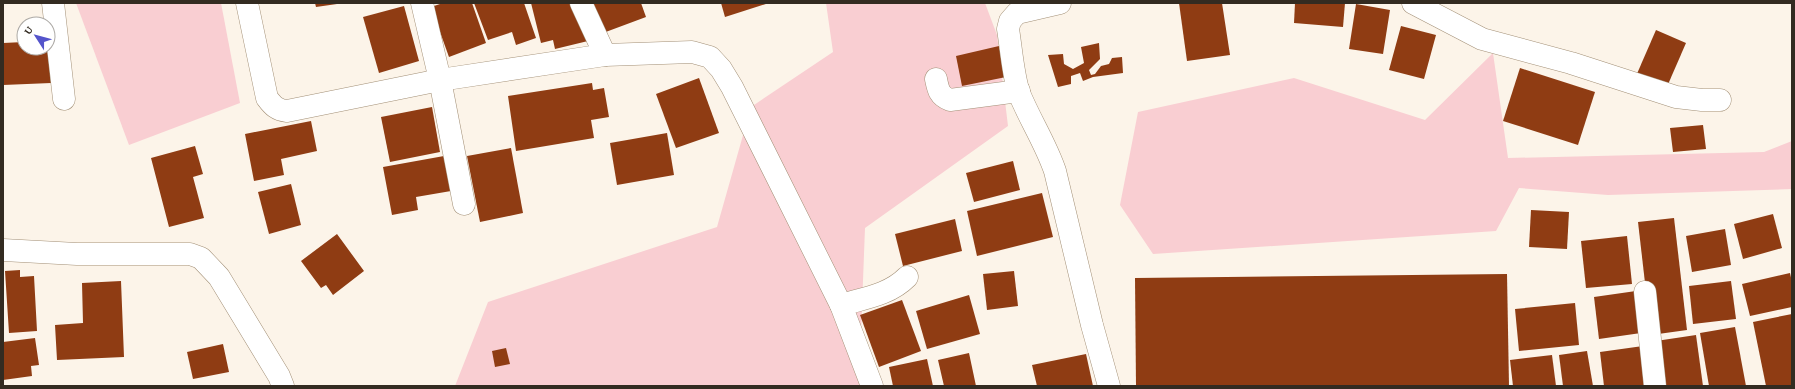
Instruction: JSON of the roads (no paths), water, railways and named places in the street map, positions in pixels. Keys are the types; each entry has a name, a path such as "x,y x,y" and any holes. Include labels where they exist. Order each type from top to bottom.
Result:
{"street":[{"path":"53,3 64,99"},
{"path":"247,3 267,98 273,106 280,110 287,111 440,80 605,55 692,52 710,57 721,69 732,87 841,305 872,386"},
{"path":"422,3 440,80 464,204"},
{"path":"582,3 605,55"},
{"path":"1060,3 1017,13 1010,21 1008,29 1019,91 1032,123 1049,153 1055,171 1092,325 1109,386"},
{"path":"1413,3 1482,38 1571,63 1676,97 1702,100 1720,100"},
{"path":"936,79 939,91 943,97 950,100 1019,91"},
{"path":"3,250 77,254 190,254 201,258 219,277 281,381"},
{"path":"841,305 888,292 908,277"},
{"path":"1645,292 1655,386"}]}
